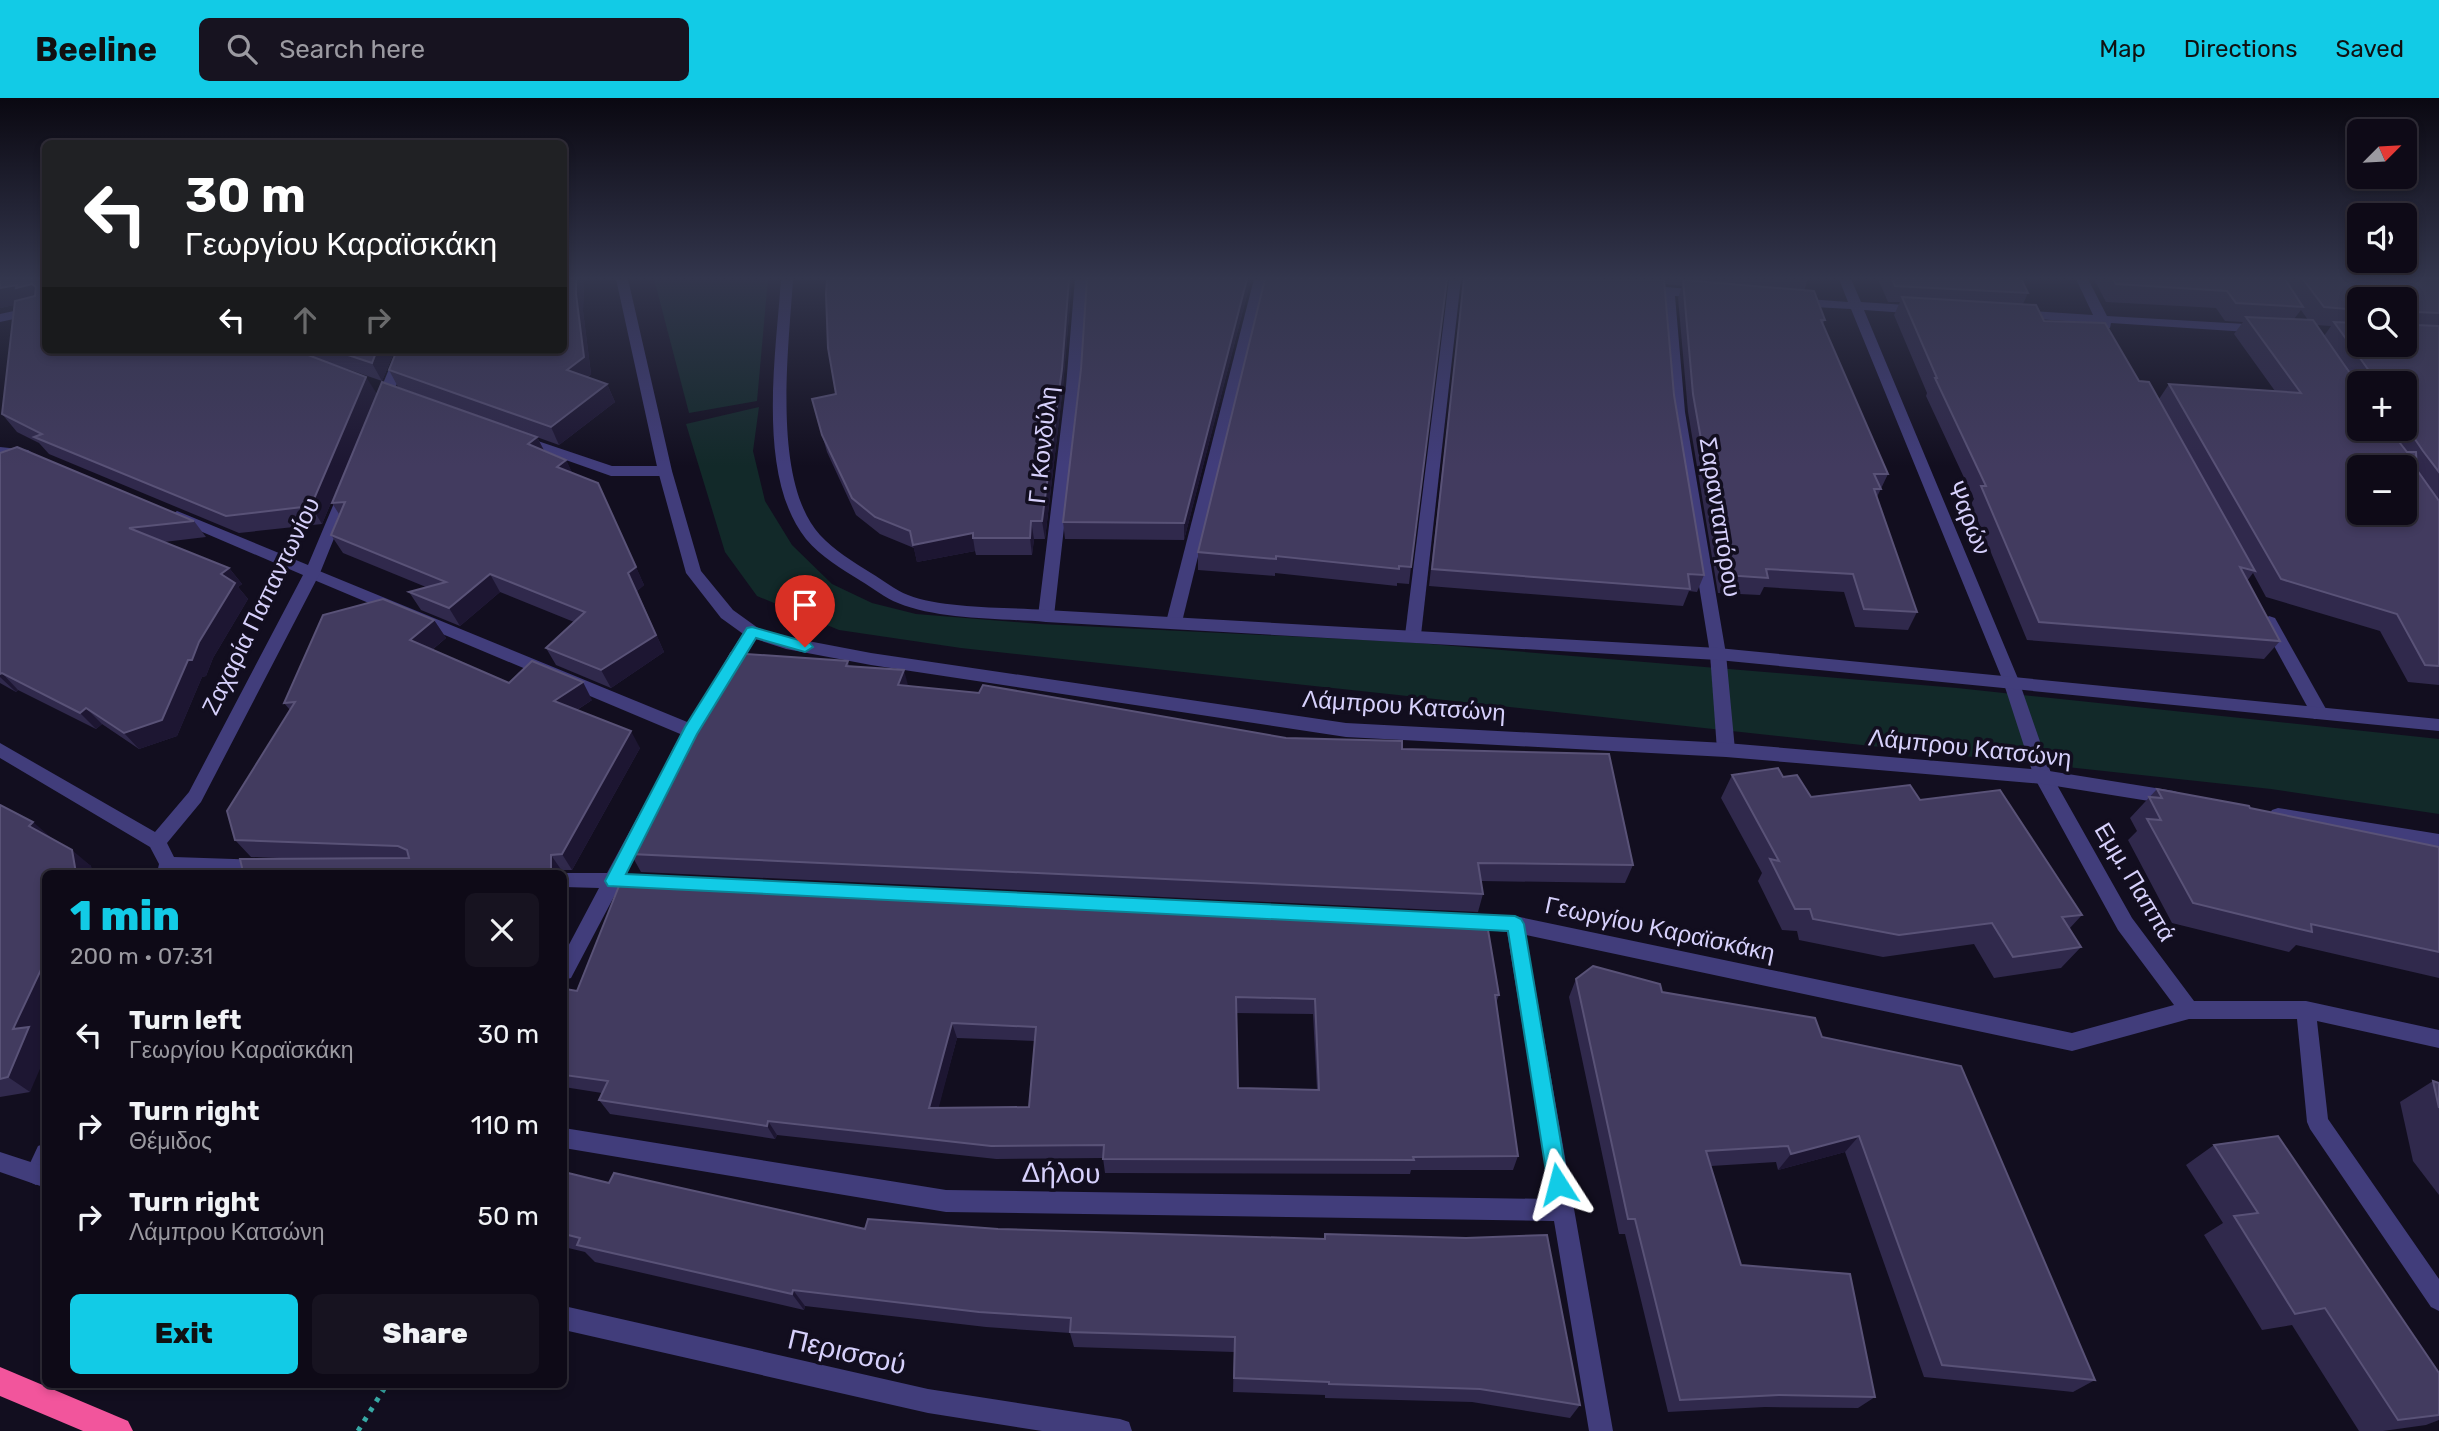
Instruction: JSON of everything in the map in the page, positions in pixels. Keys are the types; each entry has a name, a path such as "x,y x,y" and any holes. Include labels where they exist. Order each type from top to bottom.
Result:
{"highway":[{"path":"0,1381 118,1431"}],"street":[{"name":"Λάμπρου Κατσώνη","path":"636,341 664,471 694,573 727,614 752,632 786,643 871,659 1346,730 1727,750 2043,777 2193,801"},
{"path":"783,341 780,391 782,460 789,489 811,536 840,562 903,599 936,607 1046,616 1718,654 2439,725"},
{"name":"Γ. Κονδύλη","path":"1046,616 1076,341"},
{"path":"1174,622 1244,341"},
{"path":"1413,635 1448,341"},
{"name":"Σαρανταπόρου","path":"1672,341 1678,412 1718,654 1727,750"},
{"name":"Ψαρών","path":"1872,341 2011,681 2043,777"},
{"path":"376,418 402,354"},
{"path":"506,434 611,471 664,471"},
{"path":"0,451 26,454 48,462"},
{"name":"Ζαχαρία Παπαντωνίου","path":"157,842 195,797 312,573 355,470"},
{"path":"162,510 691,731"},
{"path":"2260,606 2320,714"},
{"path":"718,687 752,632"},
{"path":"0,750 157,842 167,869 289,869"},
{"name":"Εμμ. Παππά","path":"2043,777 2125,924 2189,1010"},
{"path":"567,967 661,789"},
{"path":"2261,812 2439,841"},
{"path":"567,879 669,884"},
{"name":"Γεωργίου Καραϊσκάκη","path":"1446,920 1515,924 2073,1041 2189,1010 2306,1010 2439,1040"},
{"path":"1515,924 1601,1431"},
{"path":"2306,1010 2318,1122 2439,1299"},
{"name":"Δήλου","path":"567,1139 946,1202 1562,1210"},
{"path":"0,1162 41,1176"},
{"name":"Περισσού","path":"567,1319 928,1401 1120,1431"}],"path":[{"path":"358,1431 385,1388"}],"green space":[{"path":"670,341 762,341 757,401 689,413"},
{"path":"759,407 753,451 765,501 792,545 832,584 872,603 916,614 1040,624 1405,642 1957,688 2439,739 2439,814 2271,789 961,648 839,630 757,596 725,552 686,424"}],"building":[{"path":"10,341 42,341 42,354 306,354 366,377 311,506 226,516 34,437 42,434 2,414"},
{"path":"567,341 582,341 584,357 567,370 607,384 551,427 389,370 395,354 567,354"},
{"path":"828,341 1064,341 1042,521 1031,521 1030,538 973,538 973,533 913,545 910,531 875,517 852,498 822,435 812,399 836,394"},
{"path":"1083,341 1231,341 1184,523 1063,522"},
{"path":"1250,341 1439,341 1411,567 1399,566 1399,569 1276,556 1276,559 1198,552"},
{"path":"1457,341 1669,341 1674,395 1704,575 1688,574 1690,589 1432,569"},
{"path":"1688,341 1830,341 1888,474 1874,474 1881,489 1874,489 1917,612 1864,609 1853,574 1766,569 1768,578 1725,575 1693,394"},
{"path":"1921,341 2116,341 2139,381 2149,382 2255,571 2240,567 2280,641 2039,622 1981,486 1986,486"},
{"path":"2264,341 2328,341 2349,371 2347,441 2398,441 2407,452 2416,452 2416,455 2347,455 2347,525 2417,525 2417,470 2439,501 2439,666 2425,665 2397,614 2281,579 2169,384 2301,393"},
{"path":"2417,341 2439,341 2439,472 2416,441 2417,371 2369,371 2359,357 2417,357"},
{"path":"345,354 375,354 372,363"},
{"path":"382,382 537,437 528,444 566,460 557,467 598,483 636,567 628,573 656,635 601,670 546,648 585,612 490,574 449,608 409,592 446,582 331,535 345,502 332,503"},
{"path":"17,447 194,521 129,528 229,568 221,574 235,583 199,642 192,660 188,660 162,720 124,733 86,708 80,713 0,674 0,453"},
{"path":"383,599 434,620 410,640 509,683 532,661 583,682 554,701 631,731 562,854 551,855 551,870 243,870 240,859 409,858 407,850 398,846 235,840 227,811 295,702 284,703 323,615"},
{"path":"731,653 848,661 846,666 904,670 898,685 979,693 983,685 1286,738 1402,741 1402,749 1609,754 1633,865 1478,863 1483,894 631,854 670,757 675,747 680,749"},
{"path":"1778,768 1783,777 1797,775 1811,797 1910,785 1920,800 2000,790 2082,915 2062,917 2081,947 2013,957 1992,923 1899,935 1813,919 1810,909 1795,909 1770,859 1779,861 1732,775"},
{"path":"2157,789 2439,847 2439,952 2311,924 2312,932 2193,903 2147,819 2161,820 2149,797 2162,798"},
{"path":"0,805 33,822 29,826 72,850 75,870 42,870 42,967 13,1029 29,1027 8,1077 0,1079"},
{"path":"623,876 1486,918 1499,995 1495,995 1518,1156 1413,1157 1414,1160 1103,1159 1104,1145 991,1146 768,1121 767,1126 599,1100 608,1081 567,1075 567,989 577,991","holes":["1236,997 1315,999 1319,1090 1238,1088","952,1023 1036,1027 1029,1107 929,1108"]},
{"path":"1593,966 1660,984 1662,992 1815,1018 1822,1037 1961,1066 2095,1380 1942,1365 1859,1136 1791,1154 1788,1146 1706,1151 1741,1265 1850,1274 1875,1397 1779,1395 1680,1400 1635,1219 1628,1219 1576,979"},
{"path":"2433,1081 2439,1083 2439,1108"},
{"path":"2278,1136 2439,1373 2439,1415 2398,1420 2325,1308 2295,1314 2234,1216 2258,1213 2214,1145"},
{"path":"567,1173 609,1183 614,1173 865,1229 868,1219 998,1229 1325,1239 1325,1234 1466,1238 1547,1235 1580,1405 1480,1389 1234,1378 1235,1337 1070,1332 1071,1318 979,1312 793,1290 792,1294 577,1245 580,1238 567,1235"}],"route":[{"path":"805,647 752,632 691,731 614,881 1515,924 1558,1184"}]}
